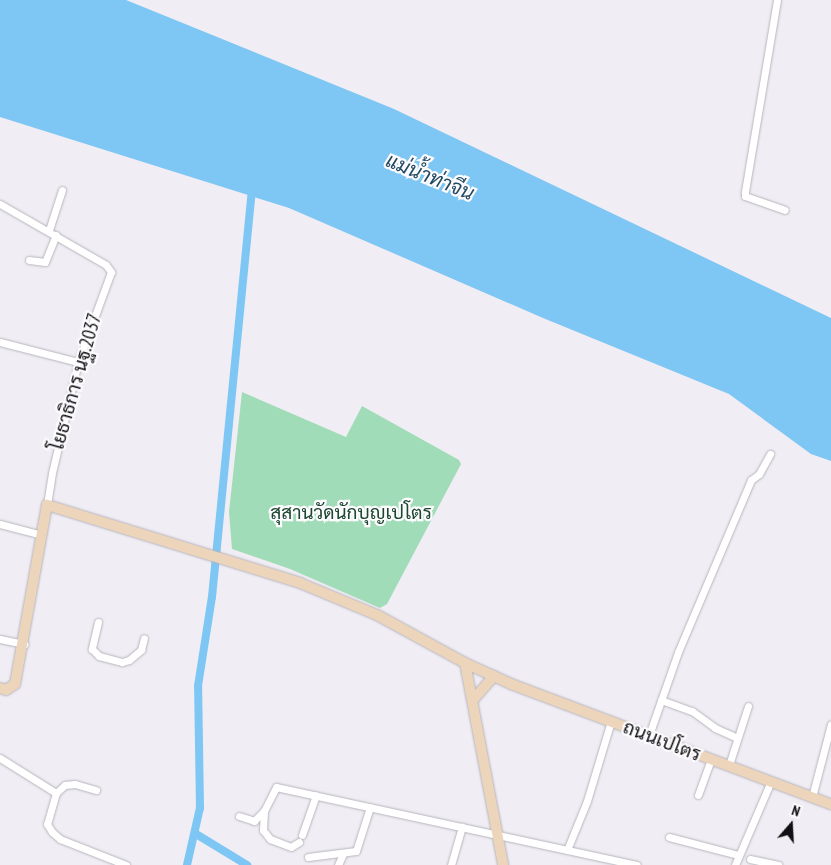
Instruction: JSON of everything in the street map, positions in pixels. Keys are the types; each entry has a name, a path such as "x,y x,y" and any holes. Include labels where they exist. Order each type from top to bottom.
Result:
{"street":[{"path":"777,0 745,196 785,210"},
{"path":"49,230 62,190"},
{"name":"โยธาธิการ นฐ.2037","path":"0,204 49,230 106,265 111,272 78,362 52,473 48,505"},
{"path":"29,260 45,262 56,235"},
{"path":"0,342 78,362"},
{"path":"648,736 751,480 759,474 770,454"},
{"path":"0,688 6,690 15,684 24,644 48,505"},
{"name":"ถนนเปโตร","path":"48,505 193,548 300,583 377,615 465,663 494,676 831,804"},
{"path":"0,524 42,535"},
{"path":"98,622 92,649 99,656 122,662 129,660 140,650 144,638"},
{"path":"0,639 24,644"},
{"path":"465,663 499,835 503,865"},
{"path":"473,700 494,676"},
{"path":"661,700 692,711 715,728 737,738"},
{"path":"729,765 748,706"},
{"path":"567,850 587,801 611,722"},
{"path":"812,797 831,724"},
{"path":"0,758 56,793"},
{"path":"698,794 711,759"},
{"path":"735,865 771,781"},
{"path":"96,790 75,784 65,785 56,793 47,824 60,839 126,865"},
{"path":"239,816 254,821 264,811 276,787 636,865"},
{"path":"302,835 316,795"},
{"path":"308,857 353,853 360,845 370,807"},
{"path":"264,811 262,826 270,839 291,847 299,842"},
{"path":"452,865 462,827"},
{"path":"669,837 738,855"},
{"path":"338,865 343,854"},
{"path":"750,859 778,865"}],"green space":[{"name":"สุสานวัดนักบุญเปโตร","path":"242,392 346,437 362,406 459,460 461,464 387,604 380,608 290,569 232,549 229,512"}],"water":[{"name":"แม่น้ำท่าจีน","path":"0,0 126,0 394,109 831,318 831,461 811,454 729,394 543,318 289,208 0,117"}],"waterway":[{"path":"187,865 200,808 198,686 212,597 252,187"},
{"path":"196,834 247,865"}]}
